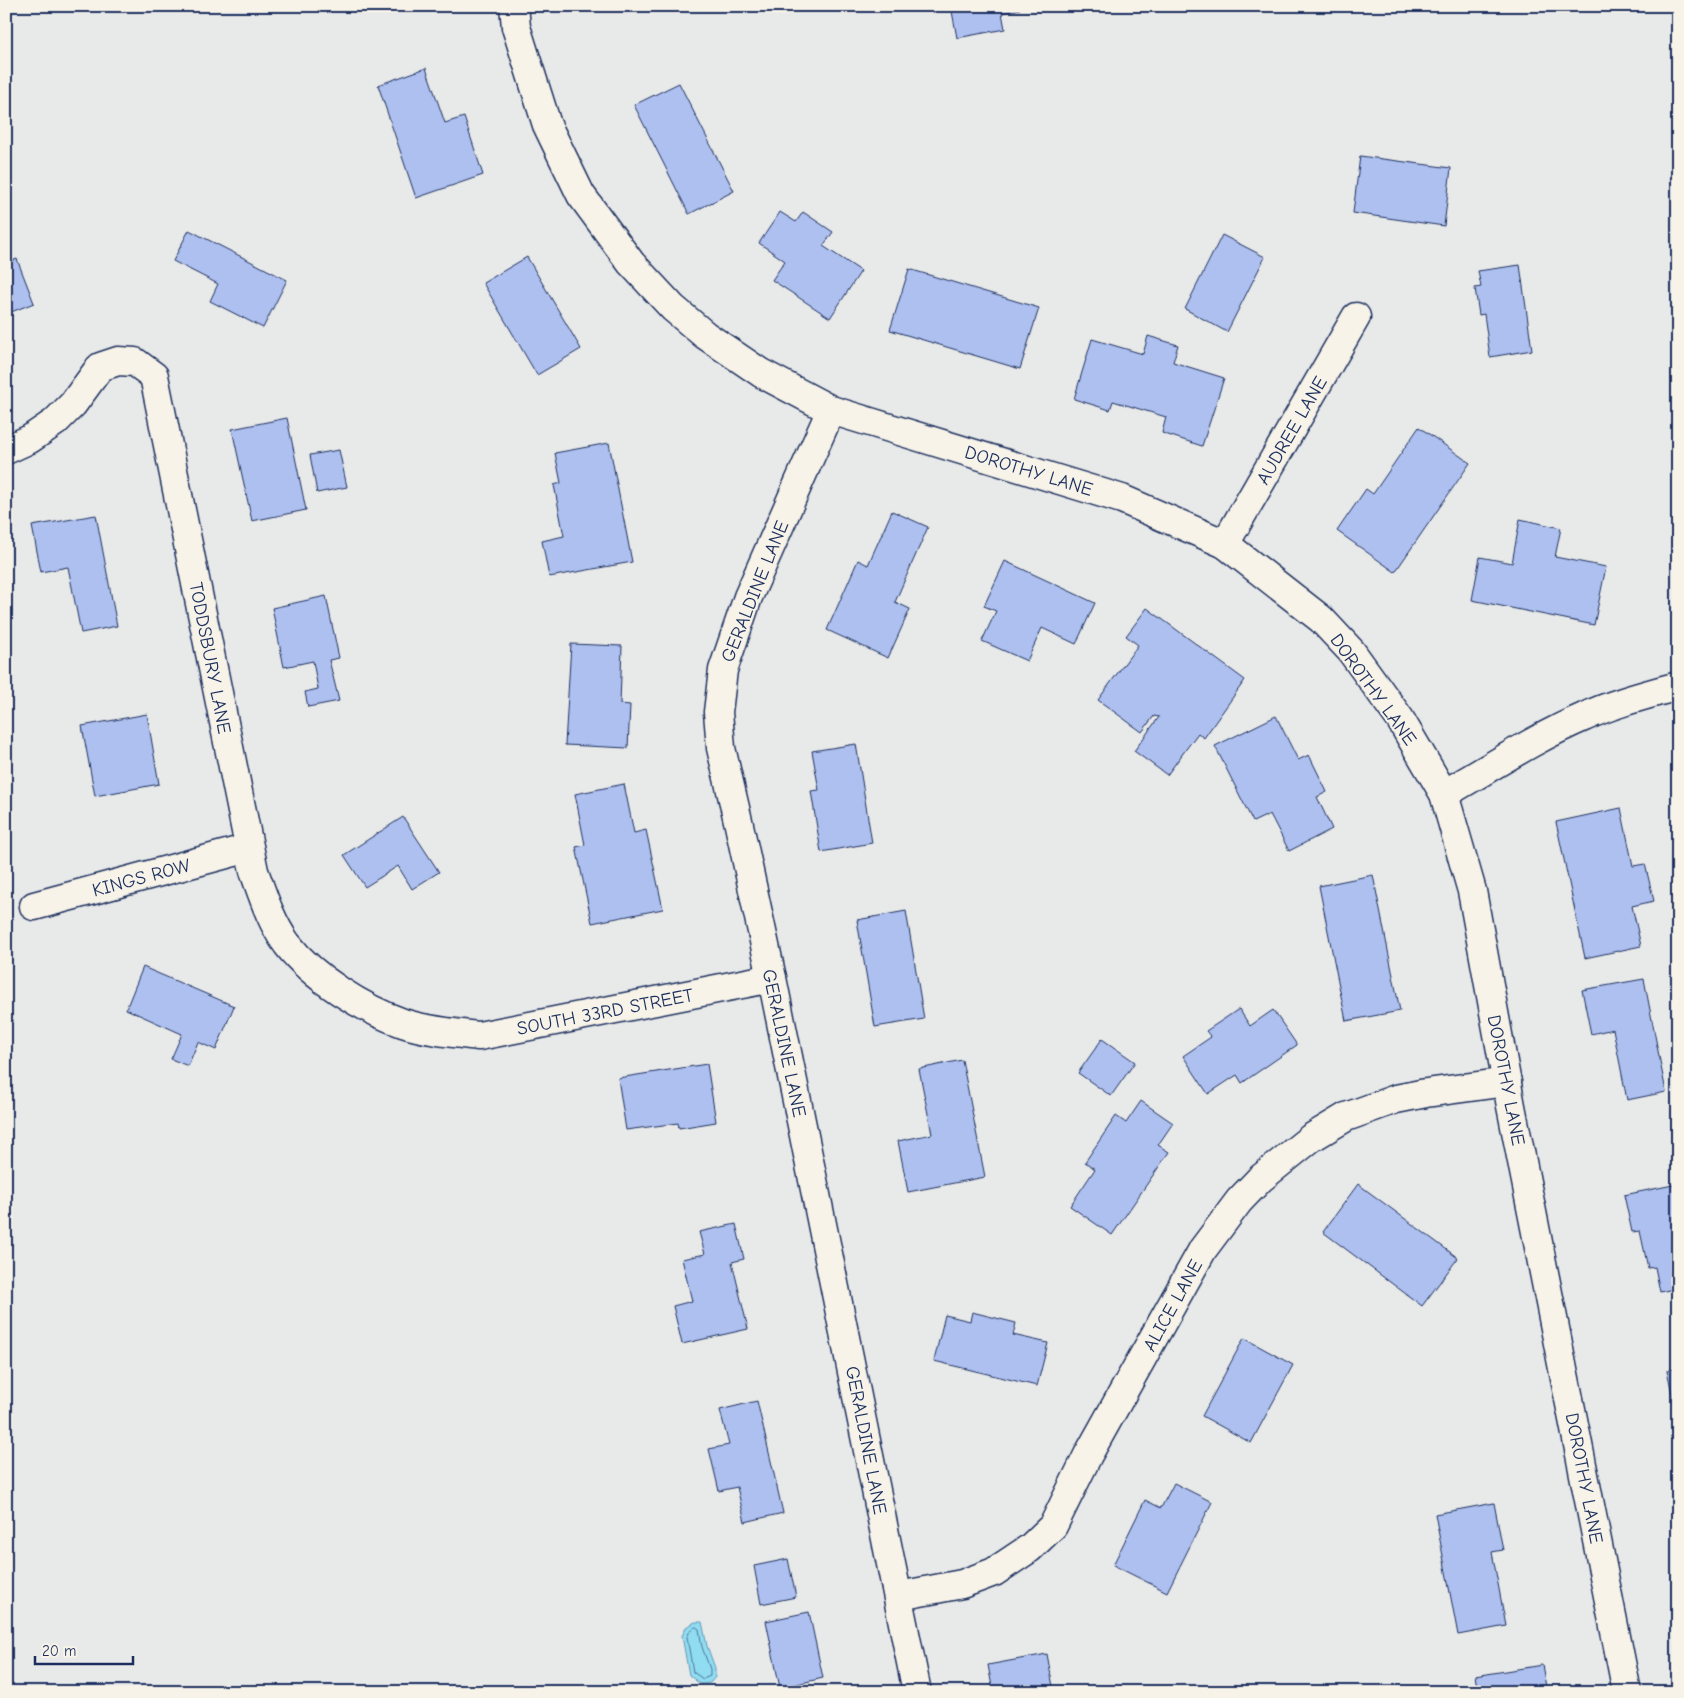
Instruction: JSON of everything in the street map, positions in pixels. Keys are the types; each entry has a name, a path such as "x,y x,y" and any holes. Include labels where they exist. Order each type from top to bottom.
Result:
{"street":[{"name":"DOROTHY LANE","path":"514,6 516,27 547,125 581,195 631,263 673,308 705,335 760,373 831,410 1122,499 1226,544 1321,619 1351,651 1400,719 1444,794 1472,891 1507,1082 1627,1692"},
{"name":"AUDREE LANE","path":"1226,544 1356,317"},
{"name":"TODDSBURY LANE","path":"6,450 30,439 55,422 73,404 100,367 118,361 135,362 154,376 249,848 254,871 267,909 287,944 306,964 336,988 365,1006 404,1023 437,1031"},
{"name":"GERALDINE LANE","path":"831,410 748,597 723,670 718,712 720,748 739,825 772,978 917,1692"},
{"path":"1444,794 1545,736 1583,717 1616,704 1678,686"},
{"name":"KINGS ROW","path":"34,906 249,848"},
{"name":"SOUTH 33RD STREET","path":"437,1031 479,1036 772,978"},
{"name":"ALICE LANE","path":"898,1596 962,1584 994,1572 1030,1548 1052,1526 1088,1455 1203,1249 1240,1201 1260,1179 1311,1138 1346,1117 1396,1099 1507,1082"}],"water":[{"path":"695,1622 702,1622 707,1646 715,1668 715,1677 710,1683 700,1684 689,1675 682,1636 686,1627"}],"building":[{"path":"951,6 1019,6 1020,9 1002,13 1005,29 957,38"},
{"path":"426,68 445,123 464,117 483,175 416,198 378,85"},
{"path":"679,83 734,191 689,214 634,105"},
{"path":"1360,156 1451,168 1444,226 1353,213"},
{"path":"780,212 796,222 803,212 833,232 823,246 861,271 830,318 772,280 785,261 759,243"},
{"path":"189,230 287,280 263,328 210,301 218,284 173,261"},
{"path":"1222,235 1265,257 1227,332 1185,309"},
{"path":"527,257 581,349 537,375 483,283"},
{"path":"17,259 34,303 6,314 6,263"},
{"path":"1520,265 1532,350 1490,357 1484,314 1479,315 1475,288 1481,287 1478,271"},
{"path":"909,269 1039,308 1020,369 890,330"},
{"path":"1148,336 1178,345 1173,362 1224,378 1202,446 1162,433 1166,417 1113,401 1110,410 1074,399 1092,339 1143,354"},
{"path":"287,418 306,510 252,521 232,429"},
{"path":"1419,427 1470,463 1395,572 1337,531 1366,489 1373,494"},
{"path":"609,443 632,562 549,577 542,541 564,536 554,485 561,483 555,453"},
{"path":"339,450 347,487 317,493 310,455"},
{"path":"892,511 928,527 895,602 910,609 888,658 827,630 858,560 868,565"},
{"path":"96,515 117,626 81,633 68,567 41,572 32,526"},
{"path":"1520,519 1561,528 1555,557 1606,567 1594,625 1472,600 1480,557 1512,563"},
{"path":"1005,561 1095,603 1076,644 1042,628 1027,661 982,641 996,611 984,606"},
{"path":"326,596 339,658 329,660 339,701 308,707 305,692 318,689 313,661 284,667 272,608"},
{"path":"1147,608 1245,680 1204,738 1198,733 1167,775 1134,751 1159,717 1154,716 1142,732 1098,700 1138,645 1126,636"},
{"path":"571,644 622,646 620,704 630,705 628,748 565,745"},
{"path":"147,714 159,784 95,796 82,726"},
{"path":"1276,716 1298,760 1309,755 1327,792 1317,797 1332,829 1289,851 1270,814 1253,822 1215,746"},
{"path":"856,744 872,843 821,852 811,791 819,790 812,751"},
{"path":"624,784 634,833 646,830 663,909 592,923 576,847 585,845 575,794"},
{"path":"1621,808 1633,866 1645,864 1654,901 1632,906 1641,946 1585,958 1556,822"},
{"path":"403,817 439,872 412,889 398,866 365,887 344,855"},
{"path":"1373,875 1400,1011 1346,1021 1319,886"},
{"path":"906,911 924,1019 875,1027 857,920"},
{"path":"143,967 234,1006 216,1050 198,1042 188,1066 171,1059 182,1034 126,1009"},
{"path":"1644,979 1666,1092 1627,1100 1613,1029 1591,1034 1582,990"},
{"path":"1239,1009 1250,1026 1273,1010 1297,1045 1242,1083 1237,1075 1208,1094 1183,1056 1211,1037 1206,1031"},
{"path":"1102,1039 1135,1062 1111,1096 1078,1073"},
{"path":"962,1060 985,1177 908,1192 898,1141 932,1134 919,1069"},
{"path":"707,1064 716,1122 679,1128 678,1123 626,1130 618,1078"},
{"path":"1141,1101 1173,1123 1158,1145 1169,1152 1112,1235 1070,1206 1095,1169 1085,1162 1116,1116 1126,1123"},
{"path":"1358,1184 1458,1258 1422,1306 1323,1232"},
{"path":"1678,1184 1678,1288 1660,1292 1655,1267 1648,1268 1640,1231 1632,1232 1624,1195"},
{"path":"736,1224 744,1259 732,1262 748,1329 682,1344 673,1306 692,1301 682,1259 705,1254 699,1232"},
{"path":"972,1312 1016,1323 1013,1335 1048,1343 1037,1386 934,1361 945,1315 970,1321"},
{"path":"1244,1338 1293,1365 1251,1443 1202,1416"},
{"path":"1678,1367 1678,1422 1667,1370"},
{"path":"757,1401 783,1513 745,1522 737,1487 719,1491 709,1449 729,1445 720,1410"},
{"path":"1174,1483 1212,1502 1167,1592 1113,1565 1145,1500 1161,1508"},
{"path":"1494,1503 1503,1550 1492,1552 1506,1626 1458,1635 1435,1514"},
{"path":"788,1559 796,1597 761,1604 754,1566"},
{"path":"809,1612 823,1678 780,1688 766,1621"},
{"path":"1047,1654 1054,1692 993,1692 988,1665"},
{"path":"1542,1665 1547,1692 1478,1692 1475,1676"}]}
